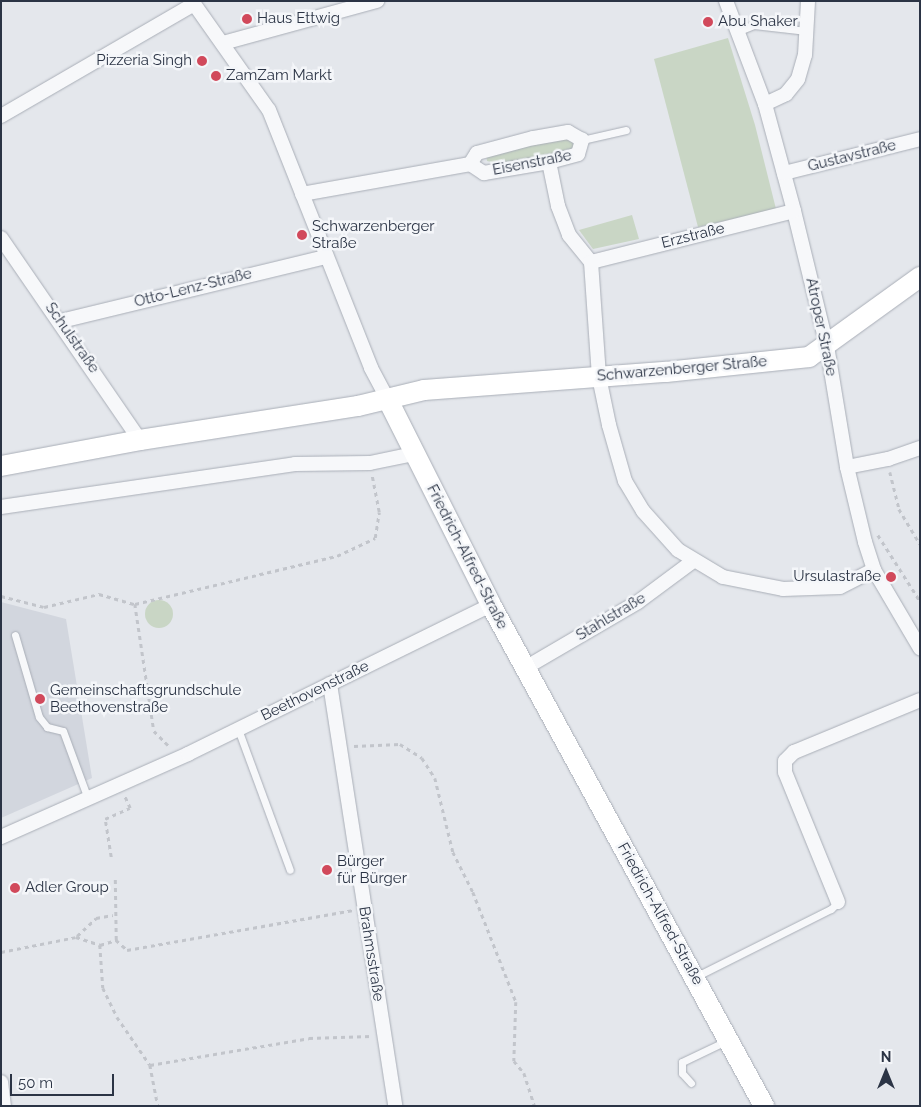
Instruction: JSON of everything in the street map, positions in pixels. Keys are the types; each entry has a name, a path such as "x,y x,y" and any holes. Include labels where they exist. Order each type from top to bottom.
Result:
{"main road":[{"name":"Schwarzenberger Straße","path":"1,466 140,440 388,400 424,390 599,377 809,357 827,346 920,277"},
{"name":"Friedrich-Alfred-Straße","path":"388,400 525,668 764,1106"}],"street":[{"path":"223,43 377,1"},
{"name":"Atroper Straße","path":"726,1 765,104 794,211 827,346 847,467 857,513 874,570 920,648"},
{"path":"765,104 786,94 798,79 807,32 808,1"},
{"path":"1,116 193,3"},
{"name":"Friedrich-Alfred-Straße","path":"193,3 270,110 326,257 388,400"},
{"name":"Eisenstraße","path":"302,194 470,164 484,173 549,162 578,154 582,140 568,132 533,138 476,153 470,164"},
{"name":"Gustavstraße","path":"784,173 920,139"},
{"path":"549,162 558,206 569,235 591,262 599,377 624,481 642,511 692,561 723,577 783,589 840,587 874,570"},
{"name":"Erzstraße","path":"591,262 794,211"},
{"name":"Schulstraße","path":"1,238 5,252 61,321 140,440"},
{"name":"Otto-Lenz-Straße","path":"61,321 326,257"},
{"path":"847,467 887,460 920,448"},
{"path":"1,509 295,464 370,463 414,454"},
{"name":"Stahlstraße","path":"525,668 638,602 692,561"},
{"name":"Beethovenstraße","path":"1,837 181,757 492,605"},
{"name":"Brahmsstraße","path":"330,684 395,1106"},
{"path":"838,902 785,772 785,760 794,752 920,700"},
{"path":"1,1082 4,1106"}],"lane":[{"path":"739,32 754,25 807,32"},
{"path":"582,140 626,130"},
{"path":"14,635 39,717 47,727 63,731 88,799"},
{"path":"238,729 290,870"},
{"path":"695,977 831,909 838,902"},
{"path":"691,1083 682,1073 682,1062 728,1040"}],"path":[{"path":"887,460 899,509 920,544"},
{"path":"1,596 44,607 99,594 135,604 337,556 375,538 379,512 370,463"},
{"path":"857,513 879,536 920,601"},
{"path":"135,604 154,731 181,757"},
{"path":"340,748 400,744 422,758 435,778 453,852 473,892 516,1002 514,1061 524,1073 535,1106"},
{"path":"111,857 105,819 130,808 120,785"},
{"path":"114,879 113,915 116,940 128,950 298,918 364,909"},
{"path":"76,937 96,918 113,915"},
{"path":"1,952 76,937 100,946 116,940"},
{"path":"100,946 103,988 117,1017 150,1065 158,1106"},
{"path":"150,1065 309,1038 384,1035"}],"shaded area":[{"name":"Gemeinschaftsgrundschule Beethovenstraße","path":"1,602 66,619 92,778 1,818"}],"green space":[{"path":"728,38 755,125 776,209 698,227 654,59"},
{"path":"564,137 574,141 574,148 570,151 500,164 487,161 486,154"},
{"path":"632,215 639,239 593,249 579,230"},
{"path":"159,600 169,604 173,614 169,624 159,628 149,624 145,614 149,604"}],"place":[{"name":"Haus Ettwig","path":"247,19"},
{"name":"Abu Shaker","path":"708,22"},
{"name":"Pizzeria Singh","path":"202,61"},
{"name":"ZamZam Markt","path":"216,76"},
{"name":"Schwarzenberger Straße","path":"302,235"},
{"name":"Ursulastraße","path":"891,577"},
{"name":"Gemeinschaftsgrundschule Beethovenstraße","path":"40,699"},
{"name":"Bürger für Bürger","path":"327,870"},
{"name":"Adler Group","path":"15,888"}]}
